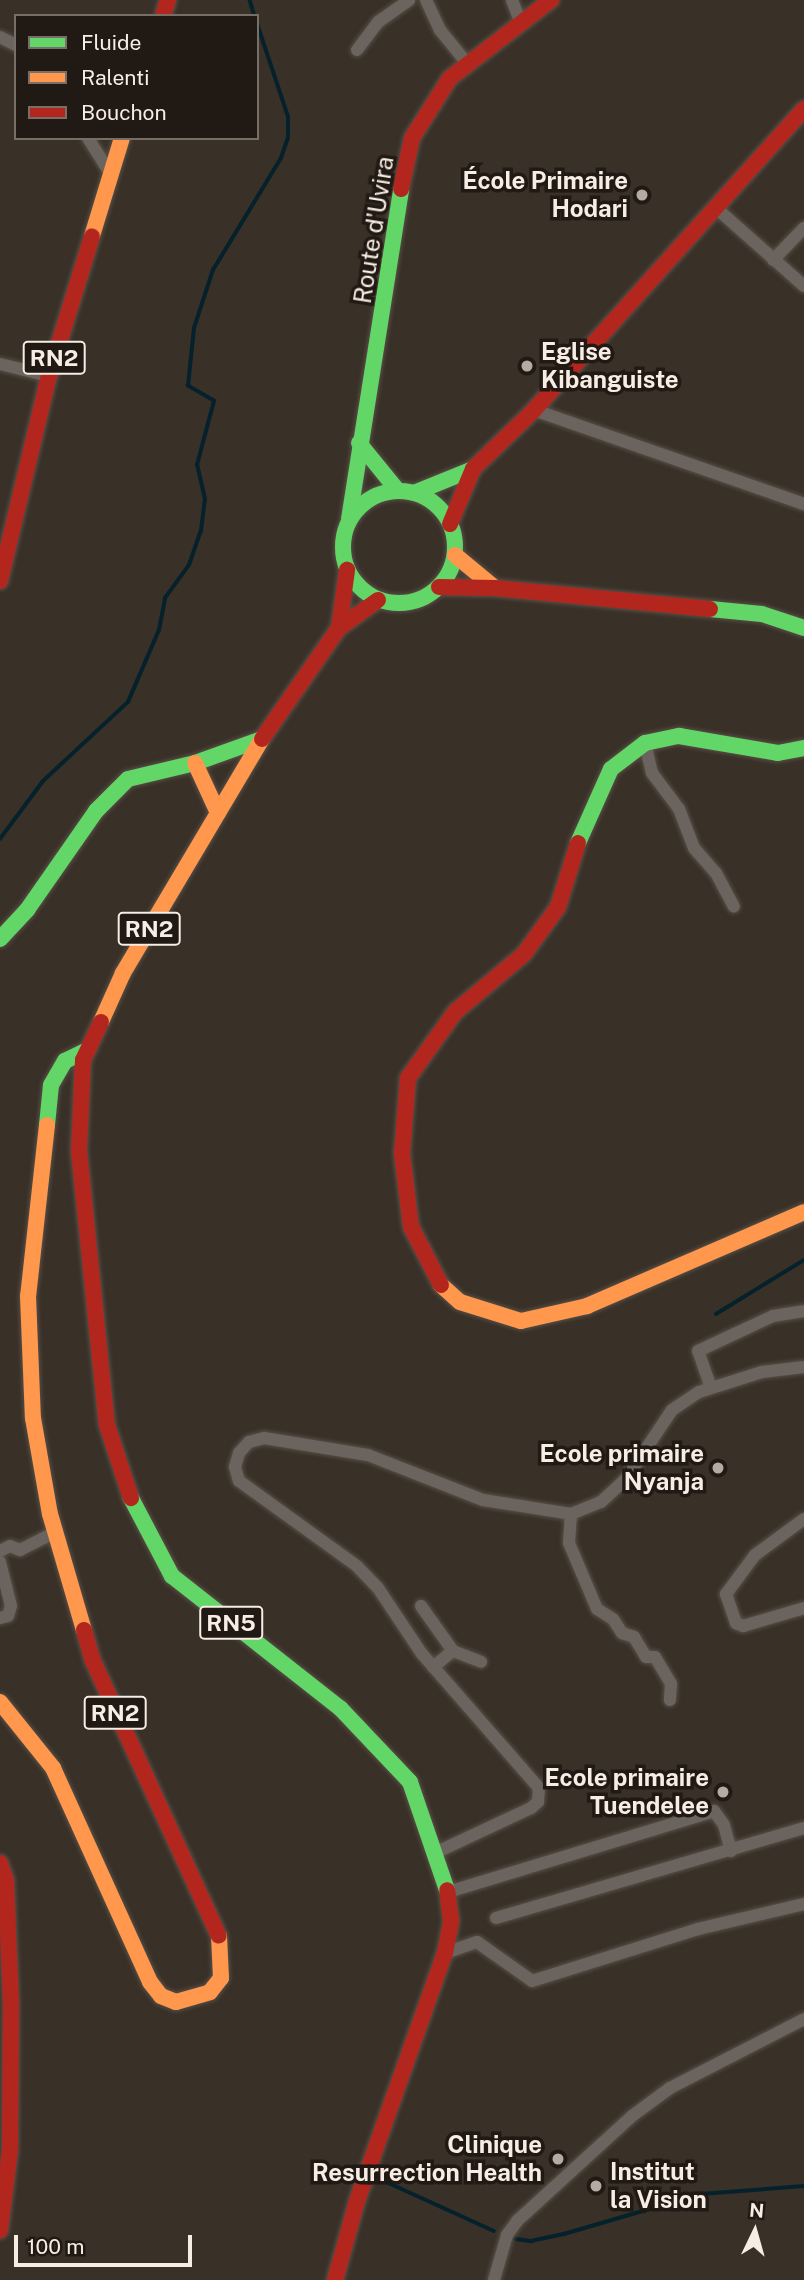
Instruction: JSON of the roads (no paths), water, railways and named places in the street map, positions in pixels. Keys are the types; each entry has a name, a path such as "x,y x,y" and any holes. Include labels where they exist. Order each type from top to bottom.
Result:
{"main road":[{"name":"Route d'Uvira","path":"349,519 359,443 378,354 409,148 431,102 466,62 551,0"},
{"path":"450,524 473,469 534,410 804,108"},
{"name":"RN2","path":"0,581 49,376 121,140"},
{"path":"359,443 406,492 430,500 450,524 455,555 439,587"},
{"path":"339,628 347,570 342,545 349,519 370,499 406,492 473,469"},
{"path":"455,555 495,587"},
{"path":"347,570 363,591 378,600 404,603 439,587 495,587 762,614 804,628"},
{"path":"0,940 8,935 114,790 152,770 195,762 262,739 339,628 378,600"},
{"path":"804,748 766,751 679,736 646,743 625,755 598,787 571,877 541,933 504,974 447,1020 408,1078 401,1154 414,1235 434,1279 460,1302 522,1321 587,1306 804,1212"},
{"name":"RN2","path":"0,1702 52,1768 107,1880 150,1982 161,1996 176,2002 209,1992 221,1978 222,1942 93,1661 55,1532 33,1419 28,1296 51,1085 65,1061 88,1050 123,974 262,739"},
{"path":"195,762 218,813"},
{"name":"RN5","path":"88,1050 83,1060 79,1151 101,1382 117,1465 172,1576 340,1708 410,1782 437,1852 448,1892 451,1921 445,1953 357,2201 335,2280"},
{"path":"0,1863 6,1880 11,2005 9,2150 0,2230"}],"street":[{"path":"357,50 378,22 409,0"},
{"path":"426,0 440,30 466,62"},
{"path":"512,0 521,23"},
{"path":"89,140 110,174"},
{"path":"715,207 804,286"},
{"path":"773,260 804,228"},
{"path":"0,364 49,376"},
{"path":"534,410 804,504"},
{"path":"646,743 652,773 679,809 694,848 716,873 734,907"},
{"path":"711,1388 698,1351 764,1320 804,1311"},
{"path":"437,1852 531,1808 541,1794 433,1667 358,1566 239,1481 235,1468 248,1442 264,1438 368,1455 483,1500 571,1514 601,1502 626,1479 672,1410 711,1388 762,1372 804,1367"},
{"path":"571,1514 569,1543 597,1609 614,1619 622,1633 634,1637 646,1657 655,1657 671,1684 670,1700"},
{"path":"804,1520 755,1555 726,1594 736,1623 743,1626 804,1608"},
{"path":"0,1551 10,1546 20,1550 55,1532"},
{"path":"0,1562 12,1606 8,1616 0,1618"},
{"path":"421,1606 453,1651 481,1662"},
{"path":"433,1667 453,1651"},
{"path":"448,1892 713,1811 724,1825 732,1851"},
{"path":"496,1918 804,1828"},
{"path":"445,1953 477,1942 532,1980 698,1929 804,1904"},
{"path":"494,2280 507,2235 517,2221 632,2116 670,2088 804,2019"}],"waterway":[{"path":"250,0 254,14"},
{"path":"0,839 43,781 128,702 159,630 165,598 189,565 201,531 205,499 197,465 214,401 188,386 194,328 213,270 281,158 288,138 288,117 259,30"},
{"path":"716,1314 804,1260"},
{"path":"380,2179 494,2231"},
{"path":"516,2239 531,2241 564,2234 701,2194 804,2186"}],"place":[{"name":"École Primaire Hodari","path":"642,195"},
{"name":"Eglise Kibanguiste","path":"527,366"},
{"name":"Ecole primaire Nyanja","path":"718,1468"},
{"name":"Ecole primaire Tuendelee","path":"723,1792"},
{"name":"Clinique Resurrection Health","path":"558,2159"},
{"name":"Institut la Vision","path":"596,2186"}]}
